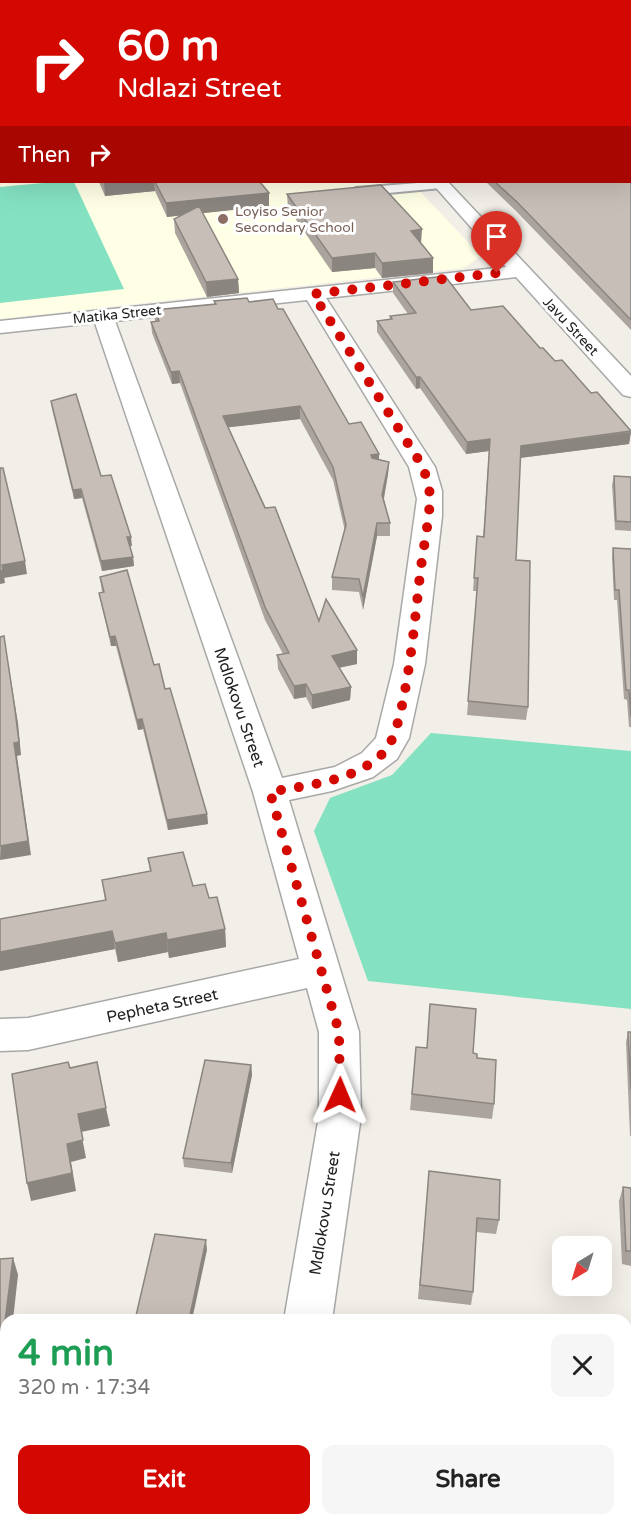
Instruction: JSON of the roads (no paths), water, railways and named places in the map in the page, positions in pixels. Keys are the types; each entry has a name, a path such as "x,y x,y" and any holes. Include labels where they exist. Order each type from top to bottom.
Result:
{"street":[{"name":"Javu Street","path":"440,183 631,390"},
{"name":"Matika Street","path":"0,327 520,271"},
{"path":"270,792 313,784 351,773 377,758 391,743 400,713 409,662 430,499 423,467 313,294"},
{"name":"Mdlokovu Street","path":"103,316 270,792 339,1032 340,1105 309,1314"},
{"name":"Pepheta Street","path":"0,1035 28,1034 322,969"}],"lane":[{"path":"342,193 440,183"}],"place":[{"name":"Loyiso Senior Secondary School","path":"223,219"}]}
